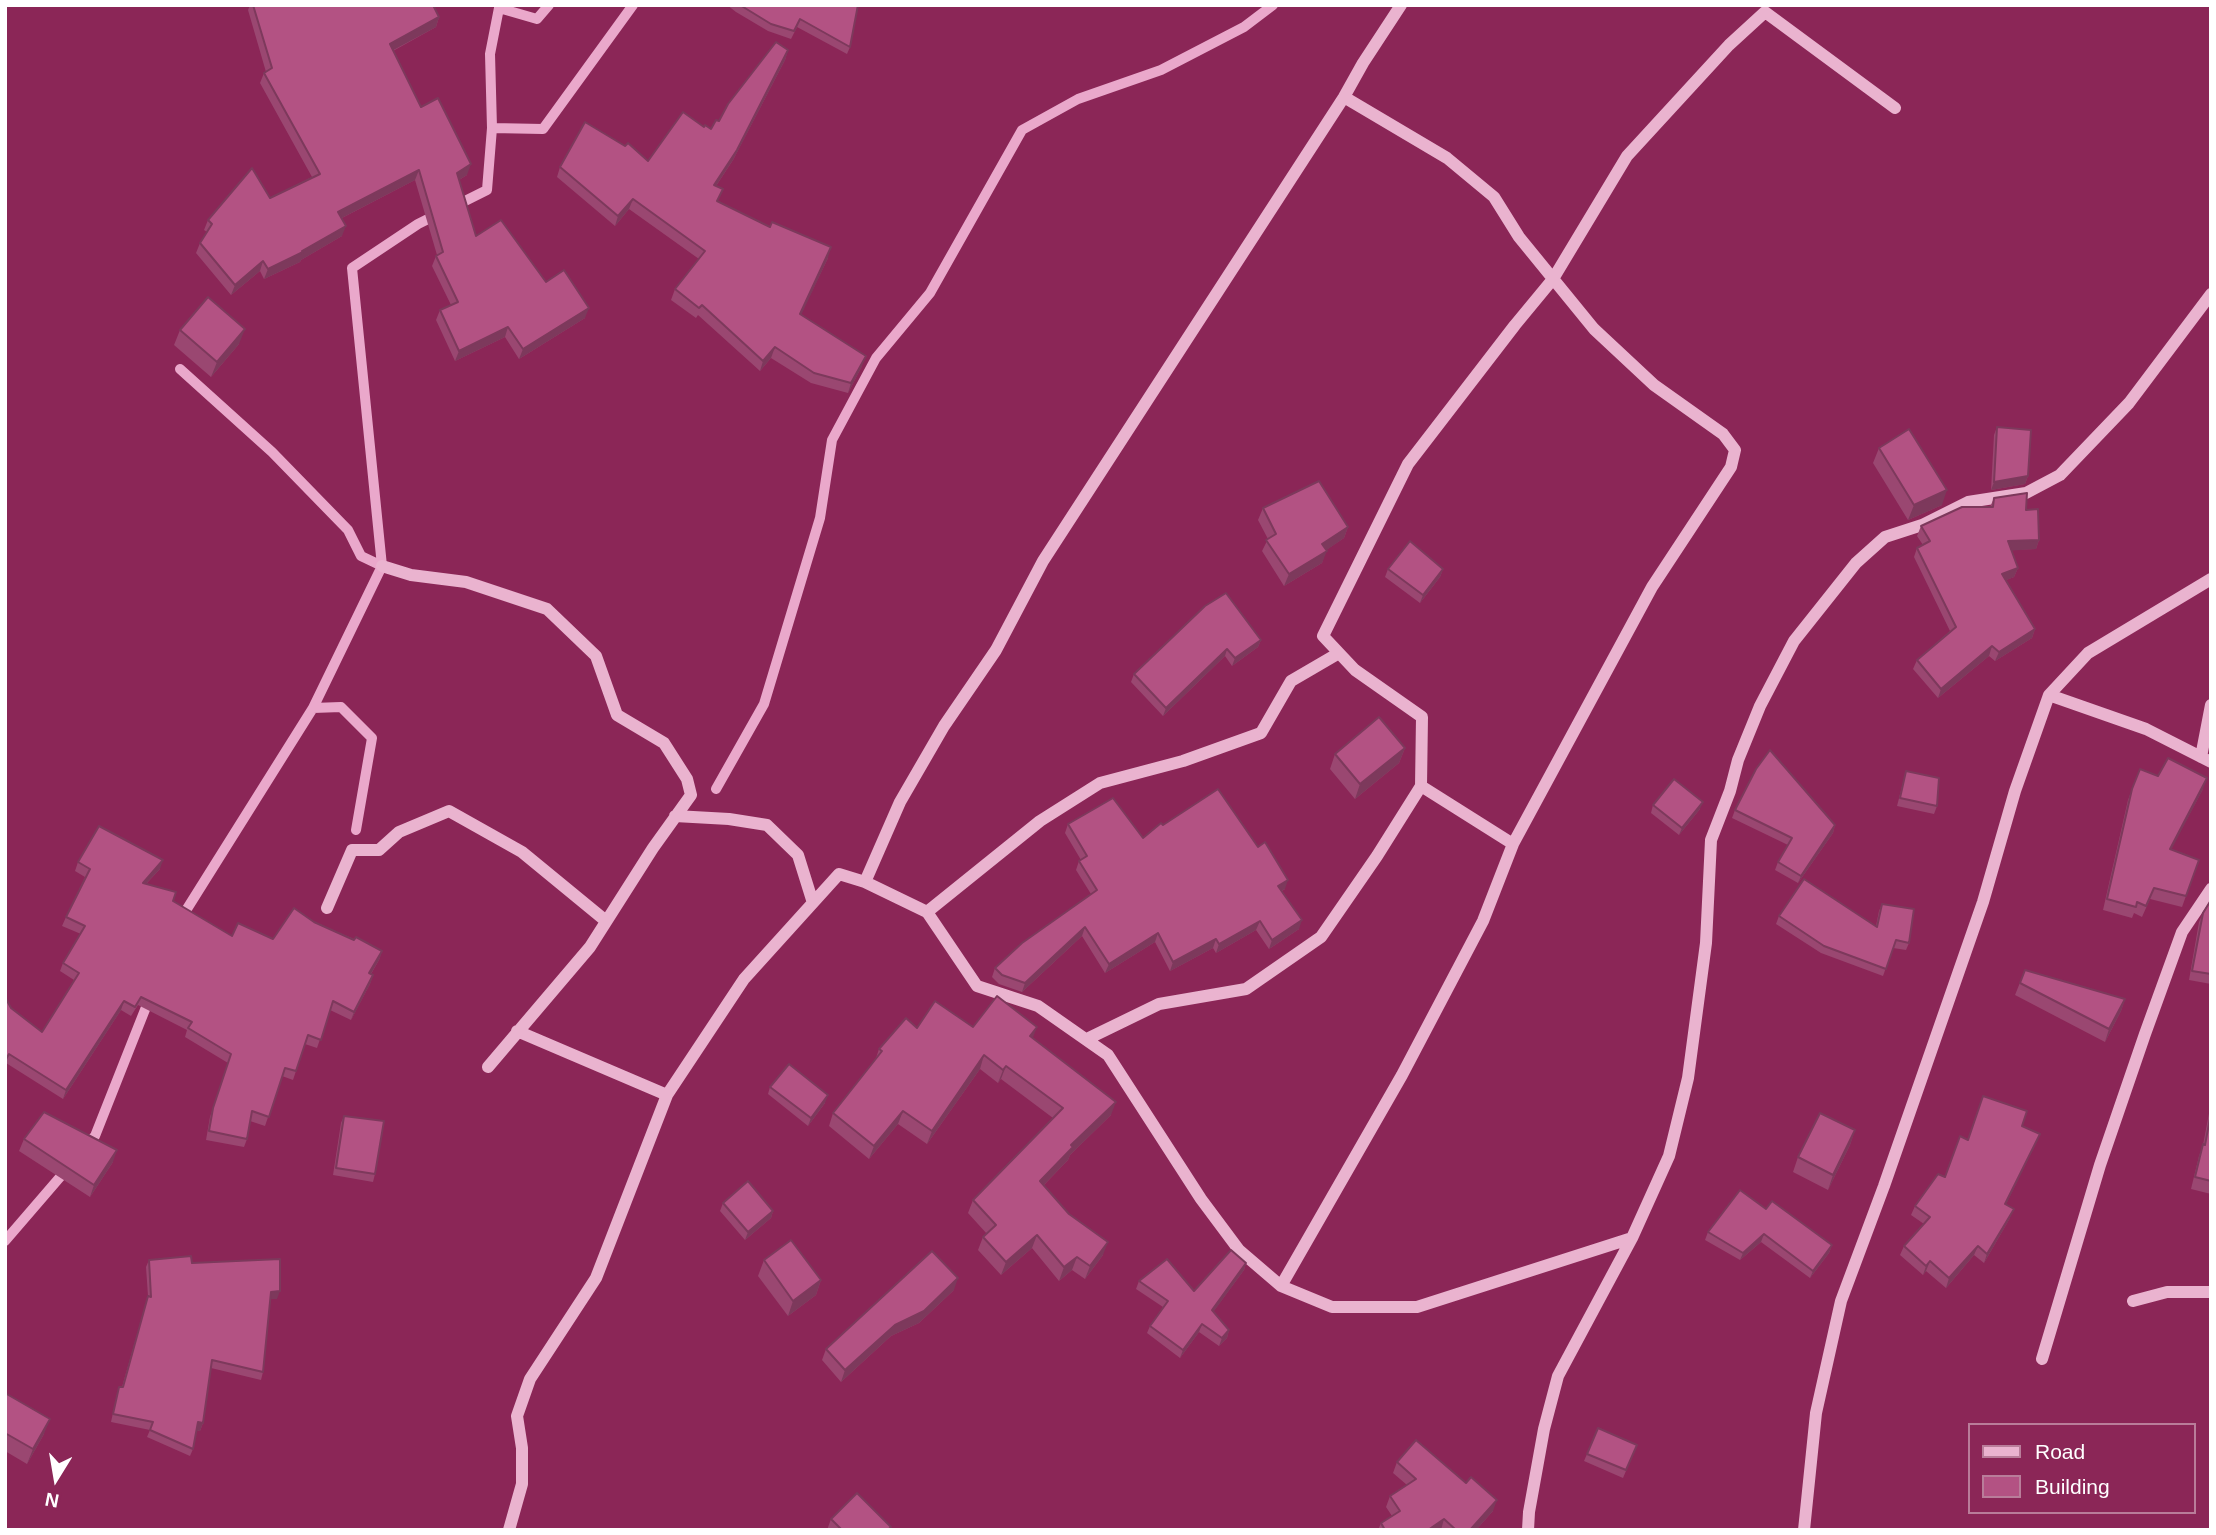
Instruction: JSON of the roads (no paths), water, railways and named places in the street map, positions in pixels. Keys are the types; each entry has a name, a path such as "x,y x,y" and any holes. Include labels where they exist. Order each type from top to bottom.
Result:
{"street":[{"path":"864,882 900,802 944,726 996,650 1043,561 1401,5"},
{"path":"1087,1039 1159,1004 1246,989 1321,937 1421,786 1422,717 1355,670 1323,636 1408,464 1553,279 1627,156 1764,8 1895,108"},
{"path":"1281,1286 1402,1075 1483,921 1513,844 1652,587 1731,467 1735,450 1723,435 1654,385 1594,329 1519,237 1494,197 1447,158 1344,97"},
{"path":"1528,1530 1544,1429 1558,1376 1632,1238 1668,1156 1688,1078 1706,943 1711,840 1738,760 1760,706 1794,641 1856,563 1885,537 1922,525 1968,502 2026,493 2060,475 2129,403 2211,294"},
{"path":"382,566 411,575 466,582 547,608 596,656 617,715 664,743 687,779 691,794 590,947 488,1067"},
{"path":"1804,1530 1816,1413 1841,1301 1983,902 2015,791 2049,695 2088,653 2211,579"},
{"path":"927,912 1040,821 1100,783 1183,761 1261,733 1291,681 1339,653"},
{"path":"2049,695 2146,729 2206,759 2211,705"},
{"path":"1421,786 1513,844"},
{"path":"327,908 352,850 379,850 398,832 449,811 522,852 606,921"},
{"path":"675,816 729,819 767,825 798,855 813,903"},
{"path":"509,1530 522,1484 522,1448 517,1416 530,1379 596,1278 667,1095 744,979 839,874 864,882 927,912 977,986 1038,1006 1108,1055 1201,1199 1239,1250 1281,1286 1332,1307 1417,1307 1632,1238"},
{"path":"2042,1359 2100,1165 2145,1034 2182,932 2211,889"},
{"path":"517,1031 667,1095"},
{"path":"2133,1301 2166,1292 2211,1293"}],"waterway":[{"path":"492,128 490,54 499,8 537,19 549,5"},
{"path":"453,207 487,190 492,128 543,129 633,5"},
{"path":"716,789 764,704 820,518 832,440 876,358 930,293 1022,130 1078,99 1161,70 1244,27 1273,5"},
{"path":"180,920 313,708 382,566 352,268 418,224 438,214"},
{"path":"180,369 272,452 348,530 361,556 382,566"},
{"path":"313,708 341,707 372,738 356,830"},
{"path":"84,1148 95,1136 150,997"},
{"path":"5,1241 67,1169"}]}
